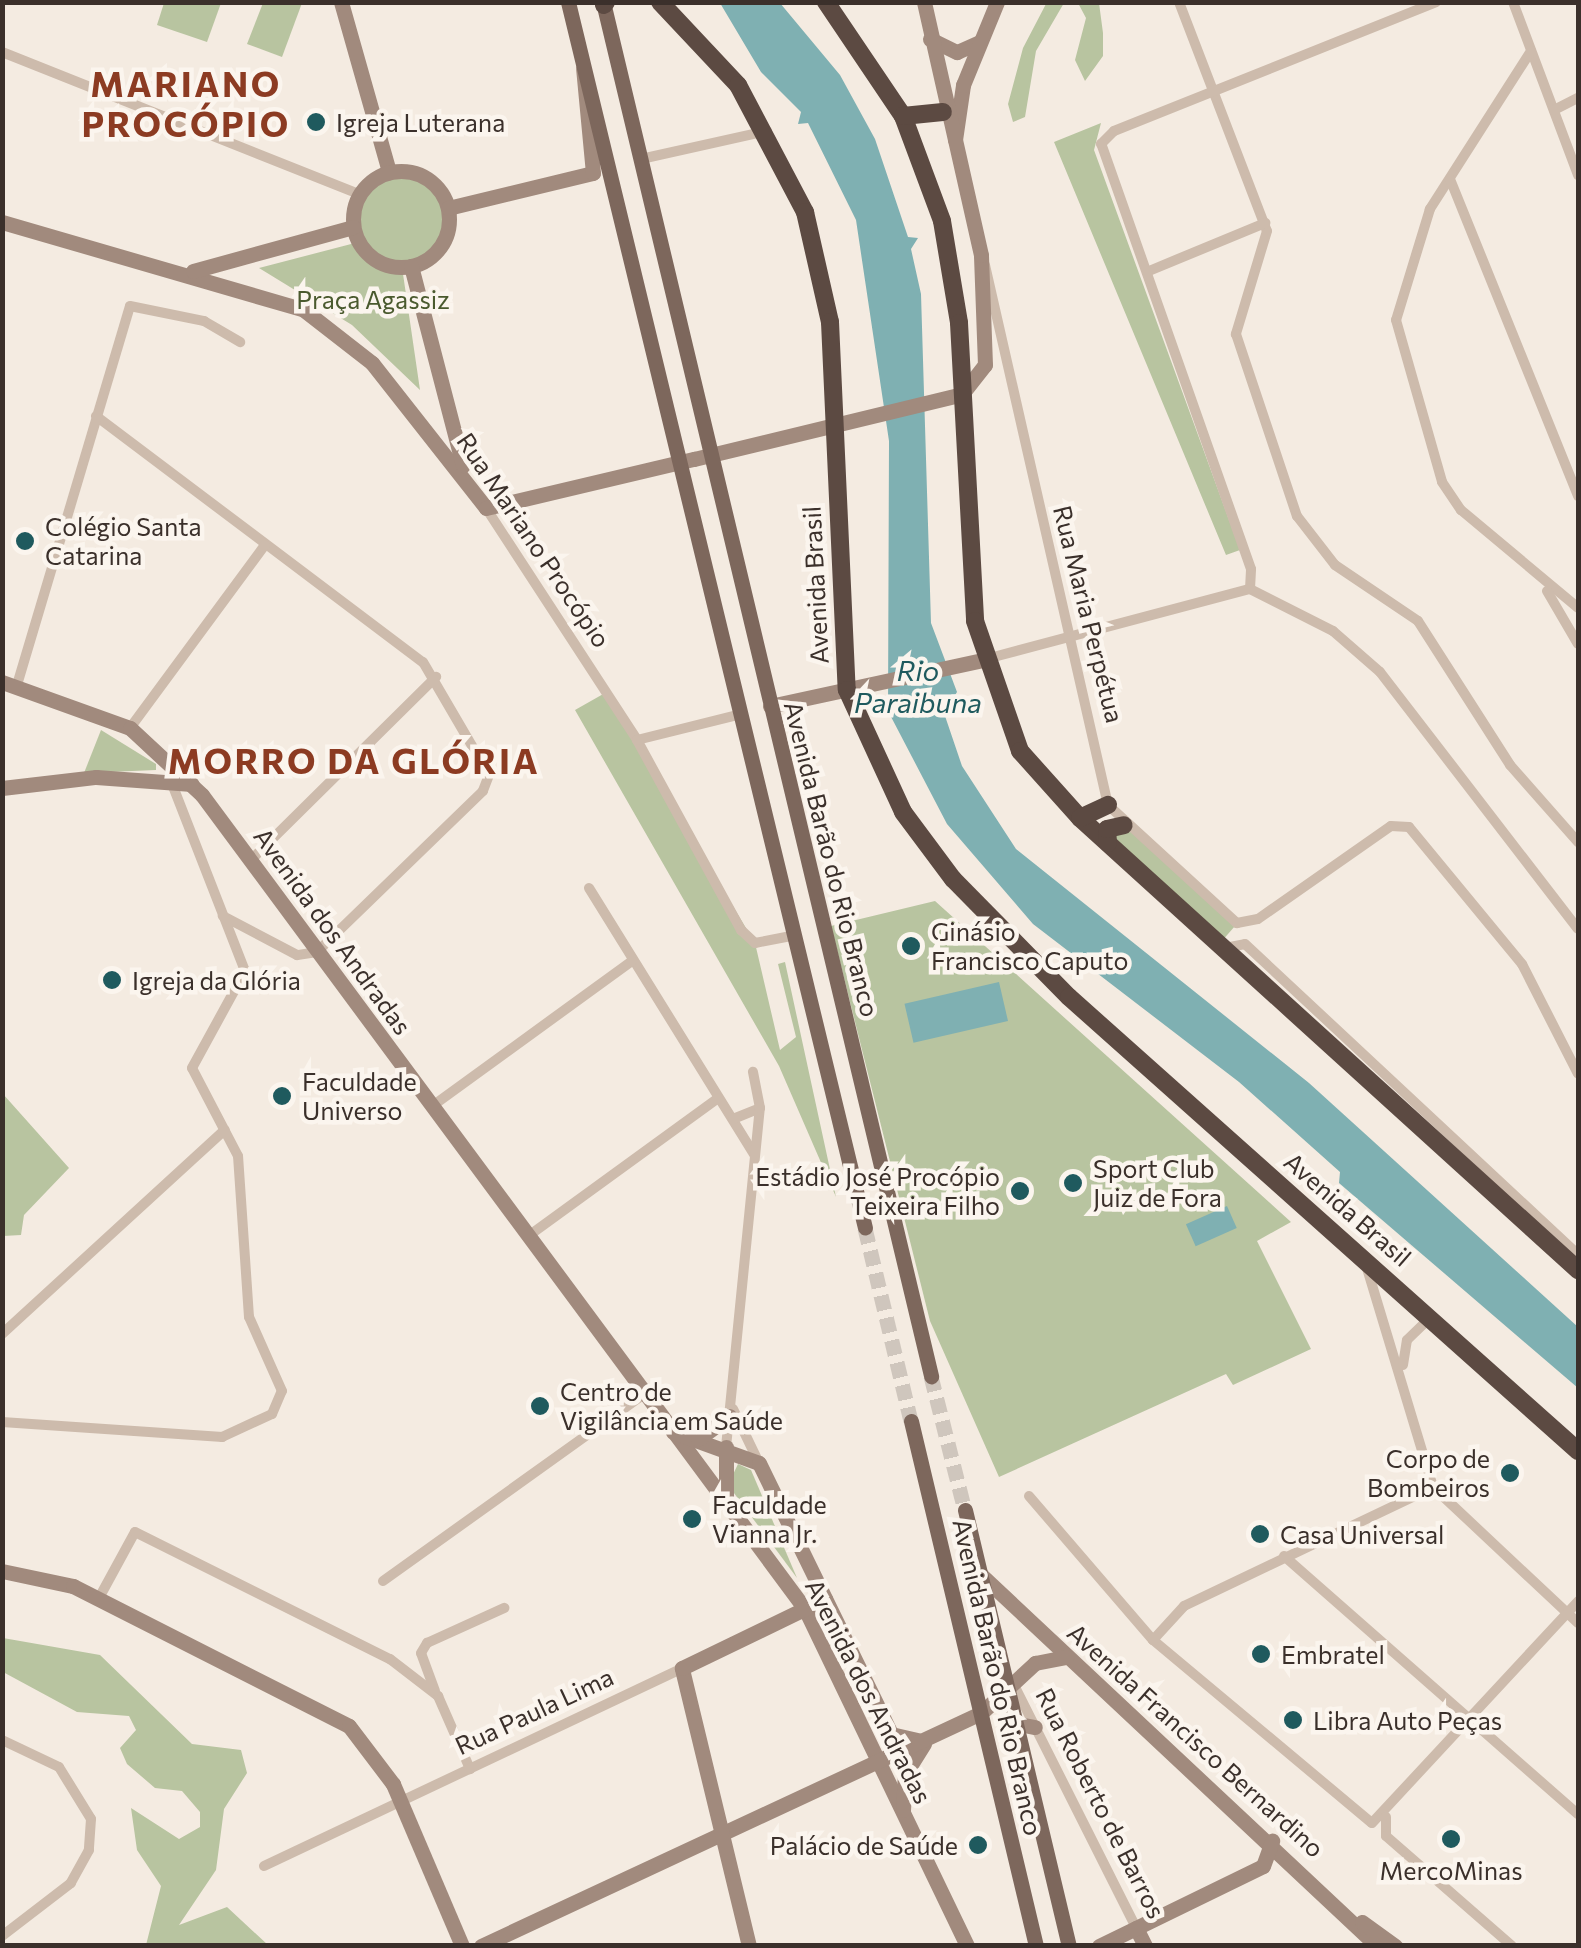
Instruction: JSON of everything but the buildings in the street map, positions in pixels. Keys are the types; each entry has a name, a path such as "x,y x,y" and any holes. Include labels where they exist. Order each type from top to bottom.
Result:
{"highway":[{"name":"Avenida Brasil","path":"660,2 704,44 767,131 820,264 842,422 853,688 903,812 992,922 1578,1452"},
{"path":"826,2 903,116 942,220 973,661 1020,751 1080,818 1115,831 1225,948 1578,1270"},
{"path":"903,116 943,112"},
{"path":"1080,818 1108,805 1115,831"}],"main road":[{"path":"568,2 737,715 865,1228"},
{"name":"Avenida Barão do Rio Branco","path":"605,3 709,455 931,1376"},
{"name":"Avenida Barão do Rio Branco","path":"911,1421 1036,1946"},
{"name":"Avenida Barão do Rio Branco","path":"965,1510 1008,1688 1015,1734 1069,1946"}],"street":[{"path":"341,2 388,172"},
{"name":"Rua Maria Perpétua","path":"924,2 943,112 981,255 1108,805"},
{"path":"955,149 963,85 997,2"},
{"path":"1179,2 1265,223 1236,334 1297,516 1334,565 1418,621 1510,765 1578,842"},
{"path":"1250,590 1252,569 1102,144 1216,92 1436,2"},
{"path":"1513,2 1578,175"},
{"path":"930,39 952,52 979,42"},
{"path":"1531,50 1450,179 1399,287 1402,362 1442,482 1544,586 1578,608"},
{"path":"2,52 358,194"},
{"path":"448,208 593,173 584,62"},
{"path":"938,85 963,85"},
{"path":"1554,110 1578,98"},
{"path":"641,159 767,131"},
{"path":"388,172 426,178 448,208 444,240 411,266 370,256 352,227 358,194 388,172"},
{"path":"1450,179 1578,496"},
{"name":"Rua Mariano Procópio","path":"2,222 269,294 328,326 397,390 465,474 637,740 755,942 792,936"},
{"path":"1149,271 1265,223"},
{"path":"192,271 352,227"},
{"path":"254,254 245,274 269,294"},
{"name":"Rua Maria Perpétua","path":"954,396 990,353 981,255"},
{"path":"411,266 438,384 465,474"},
{"path":"10,683 136,303 204,321 240,342"},
{"path":"397,390 426,400 438,384"},
{"path":"486,508 954,396"},
{"path":"96,416 436,677 488,784 317,952 297,955 222,916"},
{"path":"130,728 265,545"},
{"path":"1544,586 1578,644"},
{"path":"770,706 1071,640 1250,590 1332,630 1380,672 1578,929"},
{"path":"250,861 436,677"},
{"name":"Avenida dos Andradas","path":"10,683 130,728 192,784 805,1609 967,1944"},
{"path":"637,740 737,715"},
{"path":"2,1422 222,1437 272,1414 280,1372 249,1317 244,1188 225,1130 192,1068 243,982 242,954 222,916 162,754"},
{"path":"2,788 96,777 192,784"},
{"path":"1115,831 1226,918 1247,923 1402,824 1522,964 1578,1074"},
{"path":"589,888 754,1154"},
{"path":"1225,948 1244,944 1578,1255"},
{"path":"431,1107 632,961"},
{"path":"726,1501 726,1447 760,1108 753,1072"},
{"path":"527,1237 718,1098"},
{"path":"733,1119 760,1108"},
{"path":"2,1334 225,1130"},
{"path":"1362,1254 1402,1366 1434,1487 1578,1622"},
{"path":"1402,1366 1406,1340 1432,1317"},
{"path":"384,1582 644,1395"},
{"path":"694,1440 731,1412"},
{"path":"731,1412 758,1462"},
{"path":"670,1431 726,1447 758,1462"},
{"name":"Avenida dos Andradas","path":"758,1462 891,1734 926,1740"},
{"path":"1153,1640 1184,1606 1434,1487"},
{"path":"1029,1496 1153,1640 1365,1820 1386,1817 1578,1601"},
{"path":"100,1598 135,1532 342,1632 438,1696"},
{"path":"1284,1556 1578,1814"},
{"path":"2,1572 100,1598 326,1708 376,1756 402,1801 462,1946"},
{"name":"Avenida Francisco Bernardino","path":"980,1573 1066,1657 1377,1938 1395,1946"},
{"name":"Rua Paula Lima","path":"264,1866 825,1599"},
{"path":"470,1768 421,1652 427,1643 504,1608"},
{"path":"482,1946 981,1713 1035,1663 1066,1657"},
{"path":"682,1668 748,1946"},
{"name":"Rua Roberto de Barros","path":"1008,1688 1035,1727 1145,1946"},
{"path":"1015,1734 1019,1724 1035,1727"},
{"path":"2,1740 59,1768 91,1818 90,1850 71,1883 2,1936"},
{"path":"903,1813 905,1774 926,1740"},
{"path":"1386,1817 1386,1836 1512,1946"},
{"path":"1099,1946 1263,1866 1272,1840"}],"green space":[{"path":"1047,2 1064,3 1036,51 1025,117 1013,122 1008,104 1023,48"},
{"path":"164,3 221,3 207,42 157,25"},
{"path":"263,3 302,3 282,57 247,44"},
{"path":"1078,3 1099,3 1103,33 1103,56 1085,81 1075,60 1086,18"},
{"path":"1101,123 1094,150 1240,550 1226,555 1054,142"},
{"name":"Praça Agassiz","path":"407,168 433,177 454,208 446,249 403,274 420,390 352,325 259,268 355,243 364,254 352,228 358,194 380,174"},
{"path":"605,693 755,943 780,1050 796,1037 778,964 785,962 836,1197 779,1066 575,710"},
{"path":"101,730 156,764 156,770 84,773"},
{"path":"1124,825 1237,923 1221,942 1108,843"},
{"name":"Sport Club Juiz de Fora","path":"935,901 1291,1222 1257,1241 1311,1349 1233,1385 1226,1374 999,1477 930,1321 831,926"},
{"path":"3,1094 69,1168 24,1215 21,1235 3,1236"},
{"path":"738,1464 751,1470 797,1578 728,1485"},
{"path":"3,1638 100,1655 192,1744 241,1750 247,1773 224,1809 216,1870 179,1925 227,1907 268,1945 146,1945 161,1886 137,1850 131,1808 179,1839 200,1827 200,1812 182,1791 155,1788 127,1764 120,1748 136,1730 129,1716 77,1712 3,1672"}],"water":[{"name":"Rio Paraibuna","path":"720,3 780,3 840,75 875,139 908,237 918,238 911,249 921,294 931,623 957,692 944,713 962,766 1016,849 1309,1083 1578,1327 1578,1388 1339,1183 1340,1172 1239,1082 1033,924 947,824 888,711 889,441 856,220 808,123 798,124 801,112 761,72"},
{"path":"999,982 1008,1021 913,1043 904,1004"},
{"path":"1227,1206 1237,1228 1196,1246 1186,1224"}],"tunnel":[{"path":"865,1228 911,1421"},
{"path":"931,1376 965,1510"}],"place":[{"name":"Igreja Luterana","path":"316,122"},
{"name":"Colégio Santa Catarina","path":"25,541"},
{"name":"Ginásio Francisco Caputo","path":"911,946"},
{"name":"Igreja da Glória","path":"112,980"},
{"name":"Faculdade Universo","path":"282,1096"},
{"name":"Sport Club Juiz de Fora","path":"1073,1183"},
{"name":"Estádio José Procópio Teixeira Filho","path":"1020,1191"},
{"name":"Centro de Vigilância em Saúde","path":"540,1406"},
{"name":"Corpo de Bombeiros","path":"1510,1473"},
{"name":"Faculdade Vianna Jr.","path":"692,1519"},
{"name":"Casa Universal","path":"1260,1534"},
{"name":"Embratel","path":"1261,1654"},
{"name":"Libra Auto Peças","path":"1293,1720"},
{"name":"MercoMinas","path":"1451,1839"},
{"name":"Palácio de Saúde","path":"978,1845"}],"district":[{"name":"MARIANO PROCÓPIO","path":"186,103"},
{"name":"MORRO DA GLÓRIA","path":"354,760"}]}
